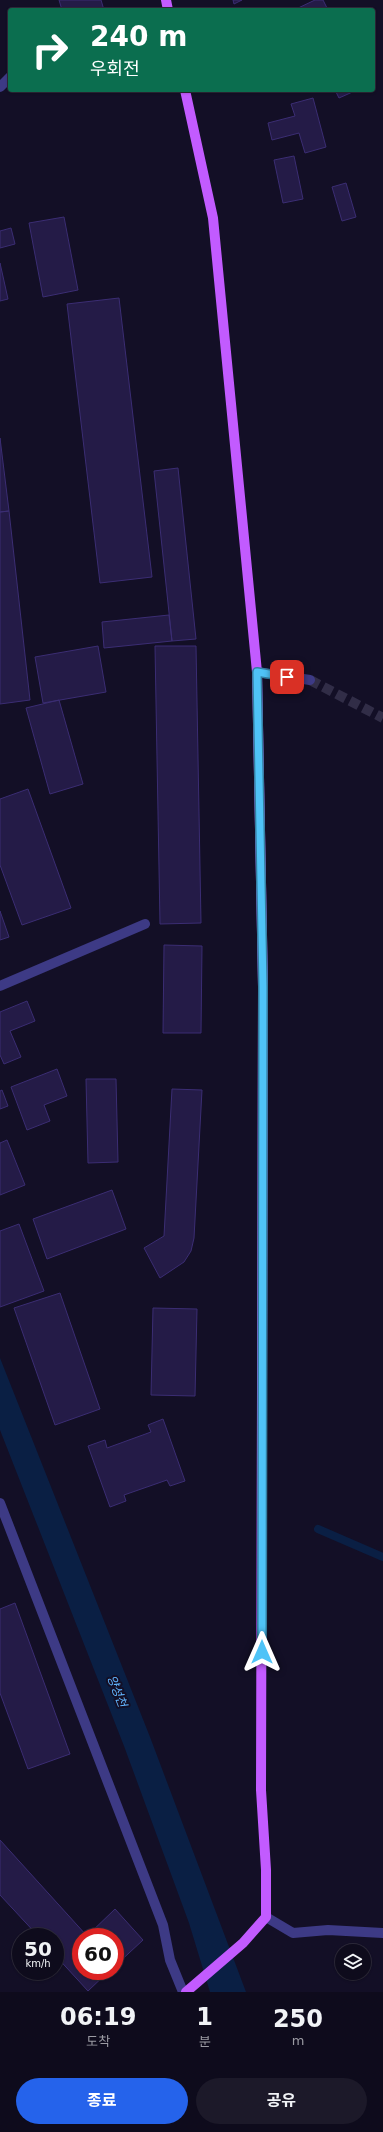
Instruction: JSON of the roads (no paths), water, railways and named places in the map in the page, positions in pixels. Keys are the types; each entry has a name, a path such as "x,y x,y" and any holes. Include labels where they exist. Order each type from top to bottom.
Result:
{"main road":[{"path":"184,1992 204,1977 243,1943 266,1917 266,1870 261,1790 263,987 257,672 213,218 185,92"}],"street":[{"path":"0,87 8,79"},
{"path":"257,672 310,680"},
{"path":"0,986 145,924"},
{"path":"0,1502 163,1925 170,1960 184,1992"},
{"path":"266,1917 293,1933 328,1930 383,1932"}],"water":[{"name":"양성천","path":"0,1358 150,1737 246,1992 210,1992 189,1923 124,1746 0,1430"}],"waterway":[{"path":"318,1529 383,1557"}],"tunnel":[{"path":"310,680 383,718"}]}
